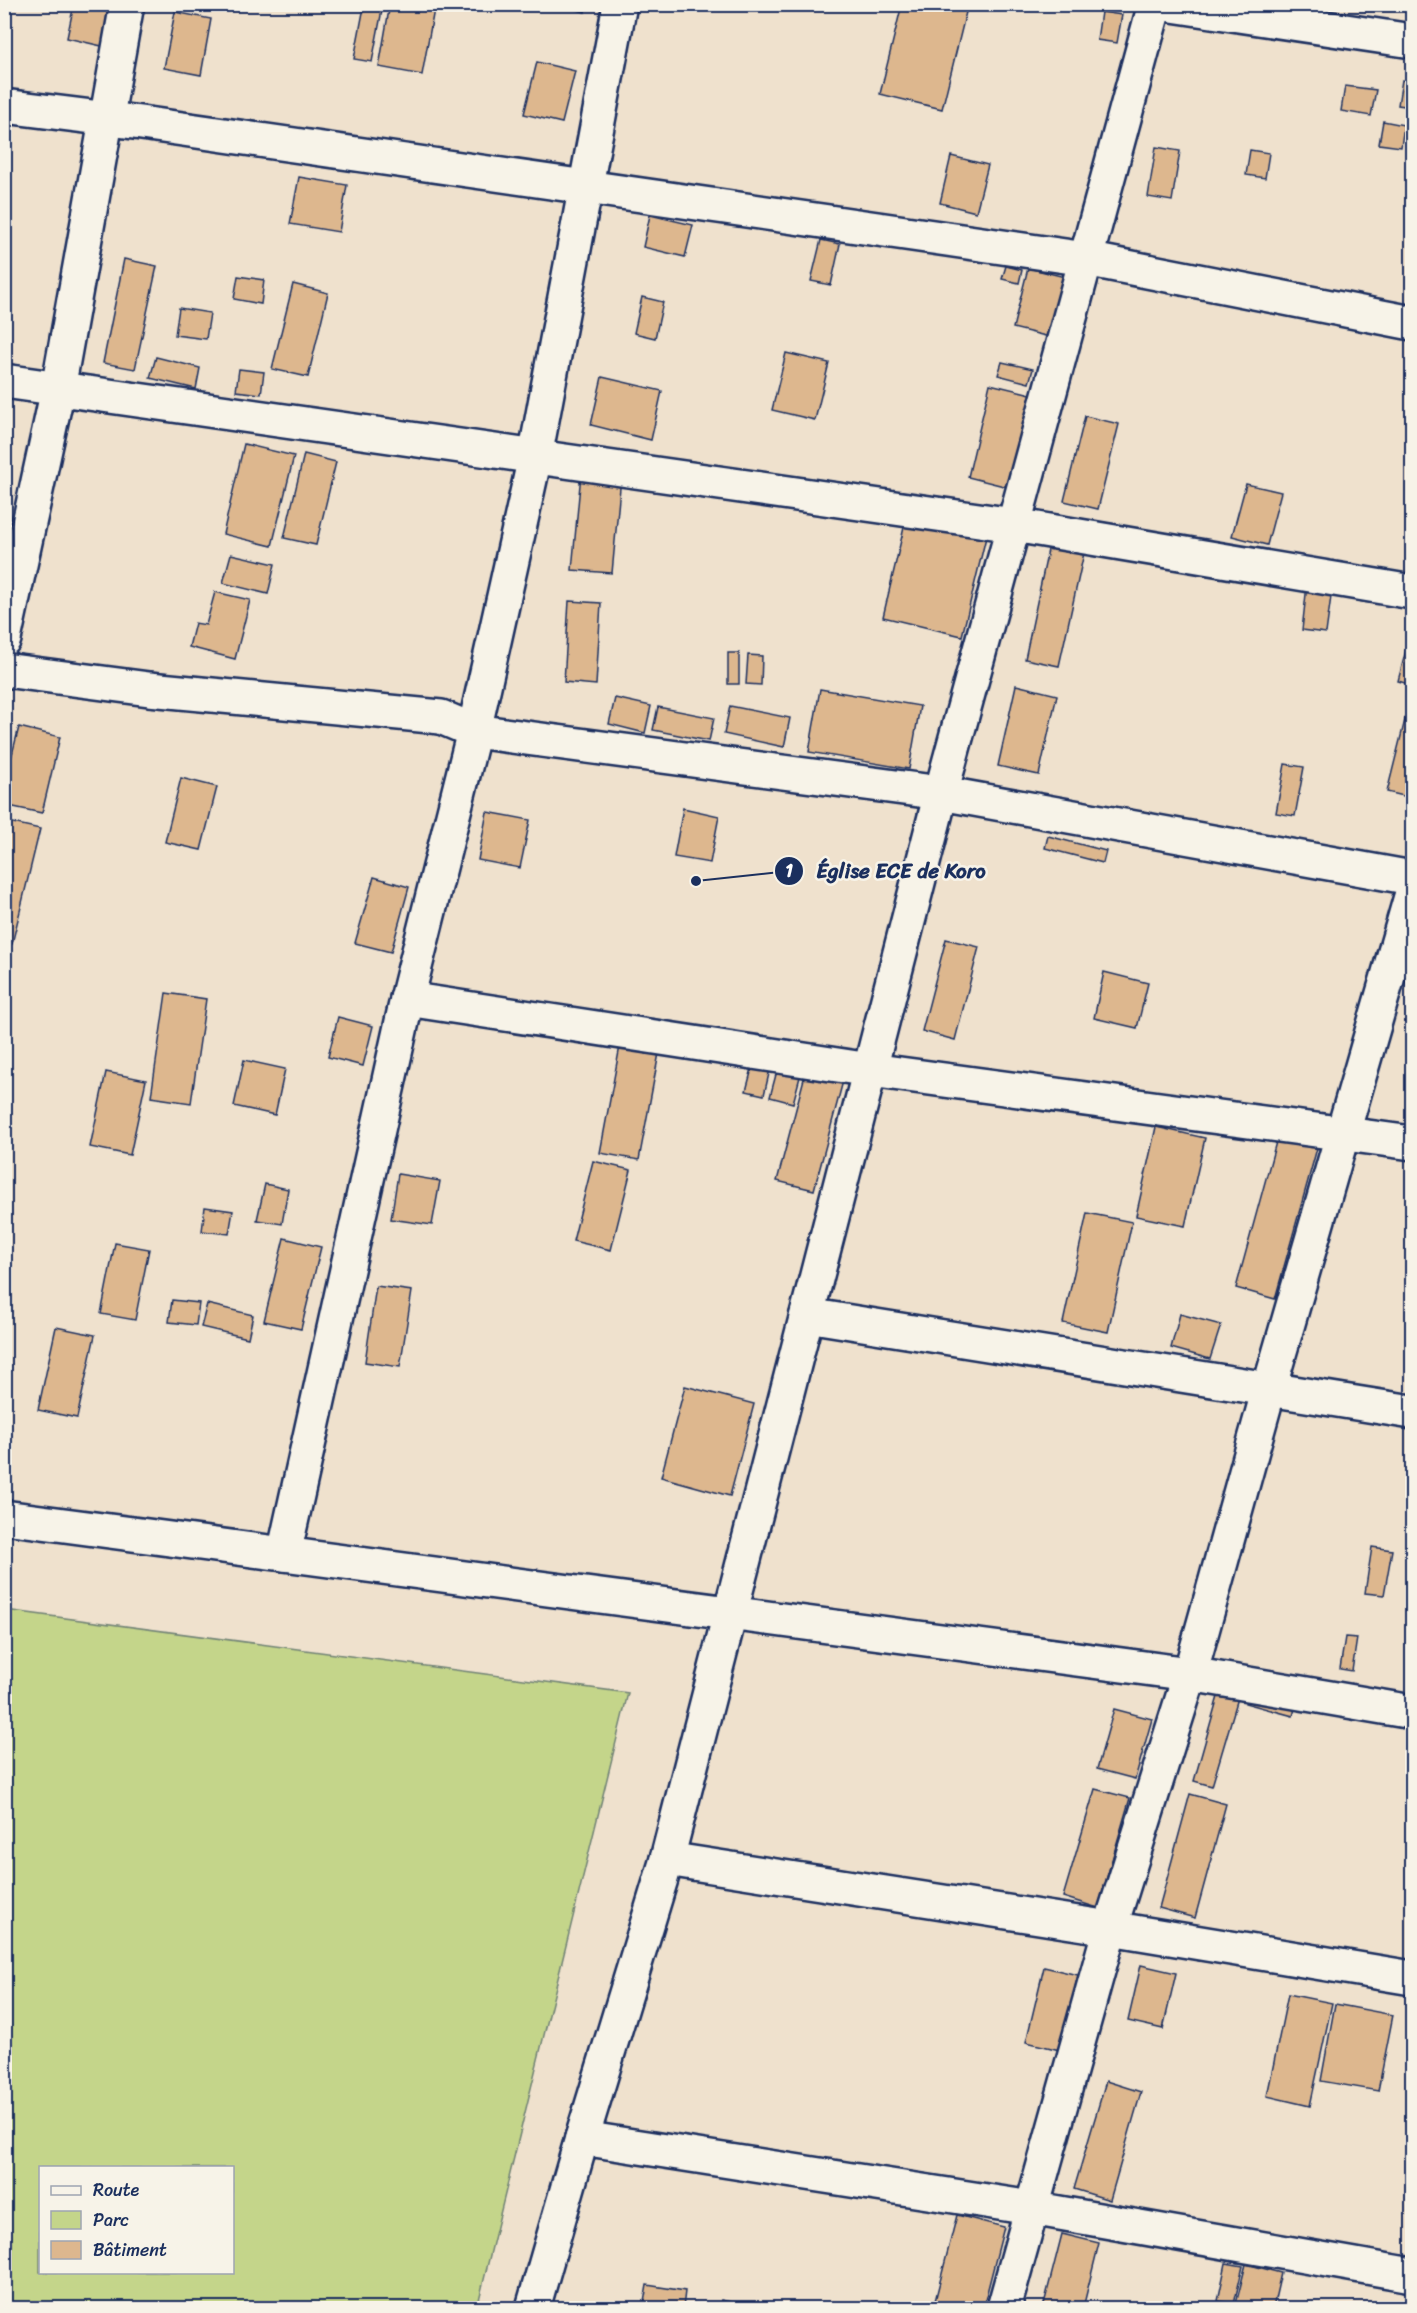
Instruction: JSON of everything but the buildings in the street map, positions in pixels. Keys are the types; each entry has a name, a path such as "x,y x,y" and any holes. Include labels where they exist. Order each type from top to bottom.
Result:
{"street":[{"path":"4,639 58,389 127,4"},
{"path":"284,1554 407,999 474,731 535,457 620,4"},
{"path":"533,2308 667,1859 941,793 1155,4"},
{"path":"1165,4 1413,40"},
{"path":"4,106 105,118 1086,259 1413,323"},
{"path":"4,381 1014,525 1413,592"},
{"path":"4,670 149,688 441,717 474,731 941,793 1413,878"},
{"path":"1004,2308 1110,1928 1190,1674 1269,1389 1413,893"},
{"path":"407,999 870,1070 1413,1143"},
{"path":"807,1315 1413,1412"},
{"path":"4,1517 1190,1674 1413,1712"},
{"path":"667,1859 1413,1978"},
{"path":"582,2138 1031,2208 1413,2275"}],"green space":[{"path":"5,1610 628,1693 477,2308 5,2308"}],"place":[{"name":"Église ECE de Koro","path":"696,881"}]}
